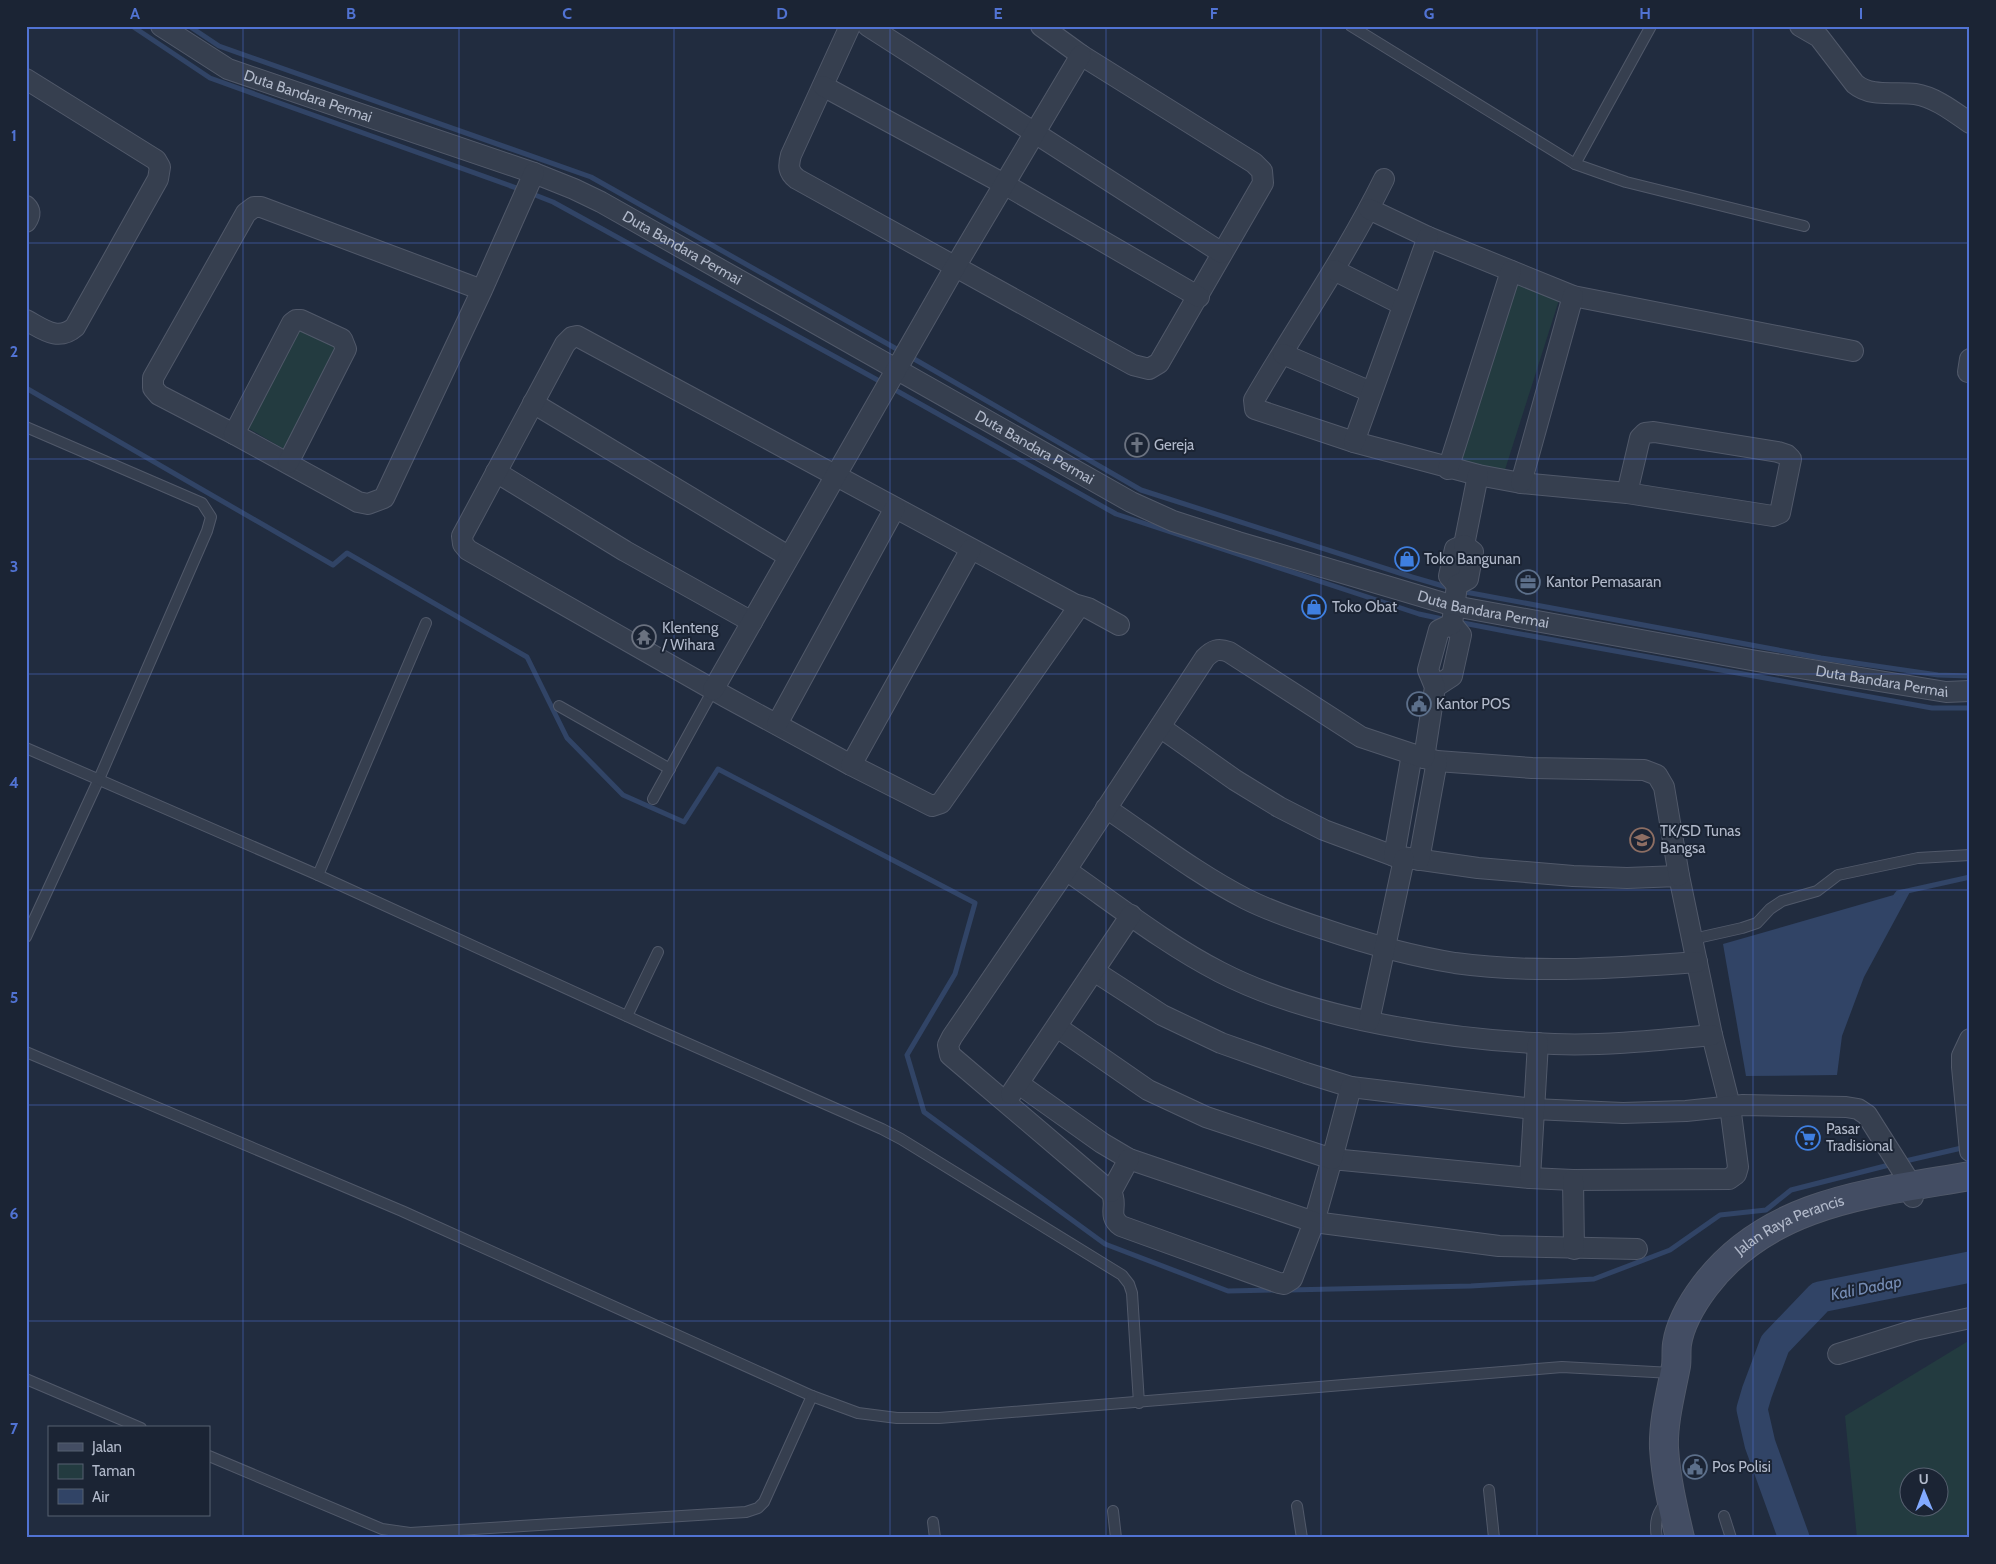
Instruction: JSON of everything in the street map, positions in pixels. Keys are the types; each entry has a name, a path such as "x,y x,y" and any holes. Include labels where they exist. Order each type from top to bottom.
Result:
{"street":[{"name":"Duta Bandara Permai","path":"161,26 228,69 531,178 574,189 601,202 1131,502 1173,520 1238,542 1454,606 1946,692 1970,691"},
{"path":"850,26 791,155 789,164 792,174 806,184 1133,365 1149,369 1159,363 1199,297 1222,253 1264,183 1262,171 1254,163 1081,54 1041,26"},
{"path":"868,26 1222,253"},
{"path":"1800,26 1819,37 1860,88 1873,92 1917,94 1937,101 1970,123"},
{"path":"713,690 955,267 1081,54"},
{"path":"26,79 156,160 160,167 158,179 75,327 69,332 54,334 26,320"},
{"path":"824,86 1004,184 1199,297"},
{"path":"482,290 261,207 254,207 246,213 153,378 154,388 159,395 358,502 368,504 384,498 482,290 531,178"},
{"path":"1384,179 1334,270 1254,400 1255,409 1354,442 1478,476 1522,483 1627,493 1773,516 1780,513 1790,459 1787,454 1778,452 1645,432 1640,438 1627,493"},
{"path":"26,206 30,210 30,216 26,222"},
{"path":"1369,209 1428,236 1573,296 1853,351"},
{"path":"1354,442 1428,236"},
{"path":"1334,270 1402,305"},
{"path":"1448,469 1512,271"},
{"path":"1522,483 1573,296"},
{"path":"234,434 292,322 301,320 342,339 346,349 288,463"},
{"path":"1074,604 1075,612 941,803 934,806 927,805 713,690 466,548 462,542 463,534 533,403 568,341 572,337 577,336 1074,604 1088,608 1119,624"},
{"path":"1283,354 1371,392"},
{"path":"533,403 788,556"},
{"path":"496,472 625,550 752,622"},
{"path":"1369,1021 1406,858 1424,758 1435,687 1428,670 1439,630 1454,606 1449,576 1455,549 1464,544 1478,476"},
{"path":"777,724 895,508"},
{"path":"851,765 971,549"},
{"path":"1057,1027 1148,1090 1206,1117 1264,1138 1332,1159 1530,1178 1573,1180 1729,1178 1736,1174 1738,1167 1730,1106 1712,1035 1679,876 1664,787 1657,775 1644,770 1532,768 1424,758 1361,737 1222,650 1213,650 1205,658 948,1045 950,1055 1111,1192 1114,1197 1113,1214 1115,1222 1121,1226 1284,1284 1292,1279 1314,1222 1332,1159 1351,1087"},
{"path":"1160,728 1235,780 1279,807 1324,830 1406,858 1573,876 1627,878 1679,876"},
{"path":"1106,808 1205,875 1246,899 1281,915 1385,948 1455,962 1528,969 1624,968 1697,962"},
{"path":"1066,870 1131,915 1220,972 1256,988 1292,1000 1369,1021 1448,1035 1538,1043 1630,1043 1712,1035"},
{"path":"1004,1102 1019,1084 1131,915"},
{"path":"1094,971 1162,1015 1222,1042 1306,1073 1351,1087 1476,1104 1533,1109 1623,1113 1686,1111 1730,1106 1846,1106 1867,1115 1905,1177"},
{"path":"1968,1142 1962,1056 1970,1039"},
{"path":"1530,1178 1538,1043"},
{"path":"1019,1084 1102,1143 1129,1159 1314,1222 1498,1246 1637,1249"},
{"path":"1111,1192 1129,1159"},
{"name":"Jalan Raya Perancis","path":"1680,1538 1671,1496 1664,1447 1676,1368 1698,1320 1715,1294 1732,1275 1759,1252 1905,1177 1970,1176"},
{"name":"Jalan Raya Perancis","path":"1905,1177 1970,1188"},
{"path":"1573,1180 1574,1249"},
{"path":"1838,1354 1915,1330 1970,1318"}],"lane":[{"path":"1351,26 1575,164 1626,182 1804,226"},
{"path":"1575,164 1651,26"},
{"path":"26,426 202,503 211,517 207,531 99,779 26,937"},
{"path":"318,875 426,623"},
{"path":"653,799 713,690"},
{"path":"559,706 670,769"},
{"path":"26,748 318,875 901,1139 1122,1275 1129,1284 1132,1294 1139,1403"},
{"path":"1693,939 1756,923 1770,909 1782,902 1817,891 1838,875 1918,858 1970,855"},
{"path":"627,1016 658,952"},
{"path":"26,1052 402,1211 812,1396 858,1413 897,1418 939,1418 1562,1367 1676,1368"},
{"path":"26,1379 136,1426"},
{"path":"210,1456 382,1529 410,1533 746,1512 758,1508 764,1502 812,1396"},
{"path":"1489,1490 1494,1538"},
{"path":"1657,1538 1655,1527 1657,1516 1671,1496"},
{"path":"1297,1506 1302,1538"},
{"path":"1113,1512 1116,1538"},
{"path":"1724,1516 1731,1538"},
{"path":"933,1522 935,1538"}],"green space":[{"path":"1515,283 1559,300 1503,476 1459,462"},
{"path":"300,322 344,346 287,451 243,425"},
{"path":"1970,1340 1970,1538 1857,1538 1845,1416"}],"water":[{"path":"1911,890 1864,977 1842,1036 1837,1075 1746,1076 1723,944"}],"waterway":[{"path":"132,26 210,78 522,190"},
{"path":"189,26 219,46 591,177 902,352"},
{"path":"530,193 553,202 883,383"},
{"path":"909,356 1141,490 1450,588"},
{"path":"890,387 1116,514 1419,614 1447,620"},
{"path":"26,388 333,565 347,553 527,657 567,738 623,795 684,822 718,769 975,903 955,974 907,1055 924,1112 1105,1244 1228,1291 1275,1290"},
{"path":"1460,591 1821,658 1938,675 1970,676"},
{"path":"1458,622 1932,708 1970,708"},
{"path":"1895,897 1898,893 1970,877"},
{"path":"1901,1162 1966,1147"},
{"path":"1288,1290 1471,1286 1594,1279 1670,1250 1720,1215 1766,1210 1791,1190 1893,1164"},
{"name":"Kali Dadap","path":"1794,1538 1760,1444 1752,1409 1775,1344 1820,1297 1970,1267"}],"place":[{"name":"Gereja","path":"1137,445"},
{"name":"Toko Bangunan","path":"1407,559"},
{"name":"Kantor Pemasaran","path":"1528,582"},
{"name":"Toko Obat","path":"1314,607"},
{"name":"Klenteng / Wihara","path":"644,637"},
{"name":"Kantor POS","path":"1419,704"},
{"name":"TK/SD Tunas Bangsa","path":"1642,840"},
{"name":"Pasar Tradisional","path":"1808,1138"},
{"name":"Pos Polisi","path":"1695,1467"}]}
